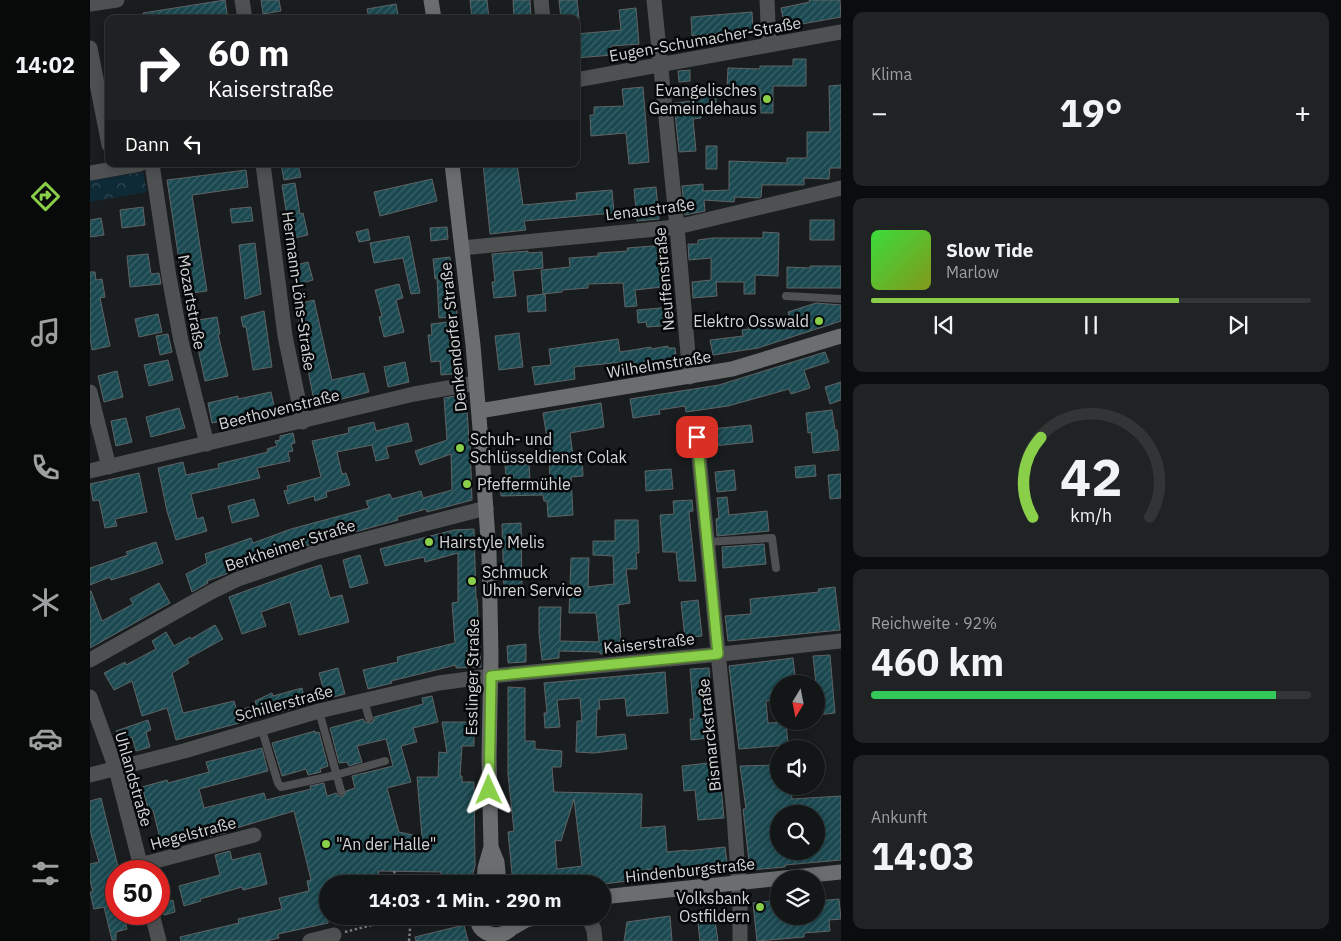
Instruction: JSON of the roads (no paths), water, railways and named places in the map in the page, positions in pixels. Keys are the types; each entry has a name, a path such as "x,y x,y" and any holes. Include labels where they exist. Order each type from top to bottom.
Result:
{"main road":[{"path":"431,0 433,15"},
{"name":"Denkendorfer Straße","path":"452,167 479,411 486,508"},
{"name":"Wilhelmstraße","path":"479,411 690,377 748,365 841,336"},
{"name":"Esslinger Straße","path":"484,875 485,866 491,847 489,750 491,676 490,585 486,508"},
{"name":"Esslinger Straße","path":"491,847 497,862 498,875"},
{"name":"Hindenburgstraße","path":"611,905 841,872"},
{"path":"825,881 841,880"},
{"name":"Hindenburgstraße","path":"611,896 739,886 770,886"},
{"path":"478,925 485,938 503,940 510,934 514,925"}],"street":[{"path":"90,4 117,0"},
{"path":"242,0 244,15"},
{"path":"541,0 543,15"},
{"name":"Neuffenstraße","path":"654,0 690,377"},
{"path":"767,0 769,45"},
{"name":"Eugen-Schumacher-Straße","path":"580,79 841,32"},
{"path":"90,48 92,77 105,129"},
{"path":"90,174 110,167"},
{"name":"Mozartstraße","path":"152,167 181,342 207,444"},
{"name":"Hermann-Löns-Straße","path":"263,167 285,336 302,422"},
{"name":"Lenaustraße","path":"462,248 677,226 841,188"},
{"name":"Beethovenstraße","path":"90,471 406,396 476,383"},
{"path":"90,392 109,467"},
{"name":"Bismarckstraße","path":"697,437 734,815 739,886 740,941"},
{"name":"Berkheimer Straße","path":"90,660 212,591 238,579 316,552 486,508"},
{"name":"Kaiserstraße","path":"491,676 841,641"},
{"name":"Schillerstraße","path":"90,775 184,751 262,726 319,711 426,685 491,676"},
{"name":"Uhlandstraße","path":"90,697 116,769 139,860"},
{"name":"Hegelstraße","path":"168,860 254,835"},
{"path":"155,925 159,941"},
{"path":"592,925 595,941"},
{"path":"310,941 334,935"}],"lane":[{"path":"786,296 841,300"},
{"path":"707,542 772,538 776,568"},
{"path":"364,700 369,718"},
{"path":"319,711 340,791"},
{"path":"262,726 280,787 284,788 385,761"}],"place":[{"name":"Evangelisches Gemeindehaus","path":"767,99"},
{"name":"Elektro Osswald","path":"819,321"},
{"name":"Schuh- und Schlüsseldienst Colak","path":"460,448"},
{"name":"Pfeffermühle","path":"467,484"},
{"name":"Hairstyle Melis","path":"429,542"},
{"name":"Schmuck Uhren Service","path":"472,581"},
{"name":"\"An der Halle\"","path":"326,844"},
{"name":"Volksbank Ostfildern","path":"760,907"}]}
